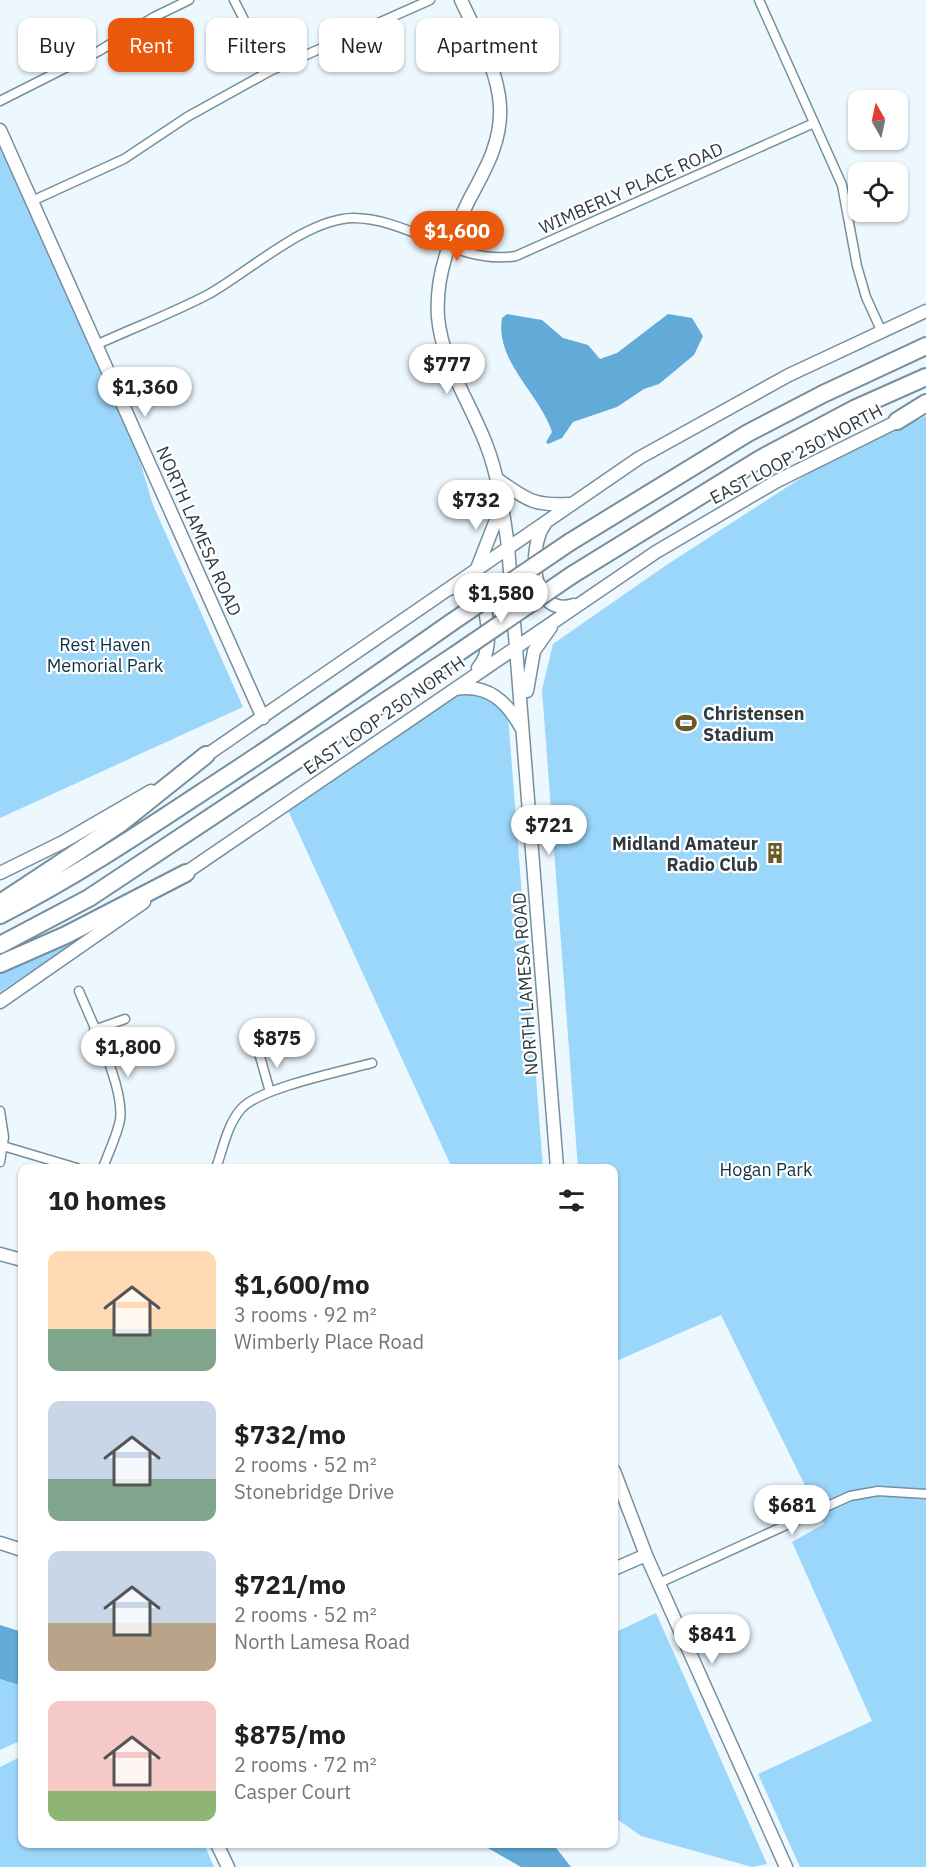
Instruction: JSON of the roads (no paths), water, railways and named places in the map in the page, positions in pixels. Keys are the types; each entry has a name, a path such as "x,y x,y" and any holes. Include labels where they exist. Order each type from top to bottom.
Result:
{"highway":[{"path":"0,915 58,885 154,825 333,706 570,542 748,433 823,394 926,346"},
{"path":"0,945 89,898 572,575 760,459 854,409 926,377"},
{"path":"897,421 926,403"},
{"path":"0,903 121,823 206,755"},
{"path":"0,964 75,930 186,873"}],"main road":[{"name":"NORTH LAMESA ROAD","path":"461,0 497,85 500,117 494,152 442,262 437,300 441,335 459,386 486,444 497,478 508,546 518,645 557,1164"},
{"name":"NORTH LAMESA ROAD","path":"0,129 263,718"},
{"path":"0,873 104,820 263,718 508,546 639,458 732,405 881,330 926,311"},
{"name":"EAST LOOP 250 NORTH","path":"0,1002 592,594 714,517 815,461 926,408"},
{"path":"497,478 529,501 543,506 570,504"},
{"path":"478,567 502,506"},
{"path":"556,513 547,521 536,538 539,590 546,602 558,608 575,604 592,594"},
{"path":"446,590 459,586 472,588 483,598 488,648 480,666 451,690"},
{"path":"525,734 527,681 534,651 542,638 567,612"},
{"path":"451,690 473,687 497,696 508,706 525,734"},
{"path":"0,1254 18,1259"},
{"path":"618,1482 646,1555 786,1867"},
{"path":"0,1543 18,1549"},
{"path":"618,1567 646,1555"},
{"path":"219,1848 228,1867"}],"street":[{"path":"0,100 99,51 154,17 189,0"},
{"path":"234,0 243,18"},
{"path":"307,55 430,0"},
{"path":"759,0 842,185 857,266 866,297 881,330"},
{"path":"32,201 124,159 187,117 268,72"},
{"name":"WIMBERLY PLACE ROAD","path":"96,345 207,294 317,226 351,218 370,219 449,245 492,257 507,258 526,253 814,123"},
{"path":"79,991 118,1088 121,1108 119,1122 104,1164"},
{"path":"94,1030 125,1019"},
{"path":"259,1053 270,1092"},
{"path":"218,1164 237,1115 250,1101 270,1092 372,1062"},
{"path":"0,1111 4,1130 0,1162"},
{"path":"3,1146 64,1164"},
{"path":"659,1583 850,1496 878,1491 926,1494"}],"place":[{"name":"Christensen Stadium","path":"686,723"},
{"name":"Midland Amateur Radio Club","path":"775,853"}],"park label":[{"name":"Rest Haven Memorial Park","path":"105,654"},
{"name":"Hogan Park","path":"766,1169"}]}
